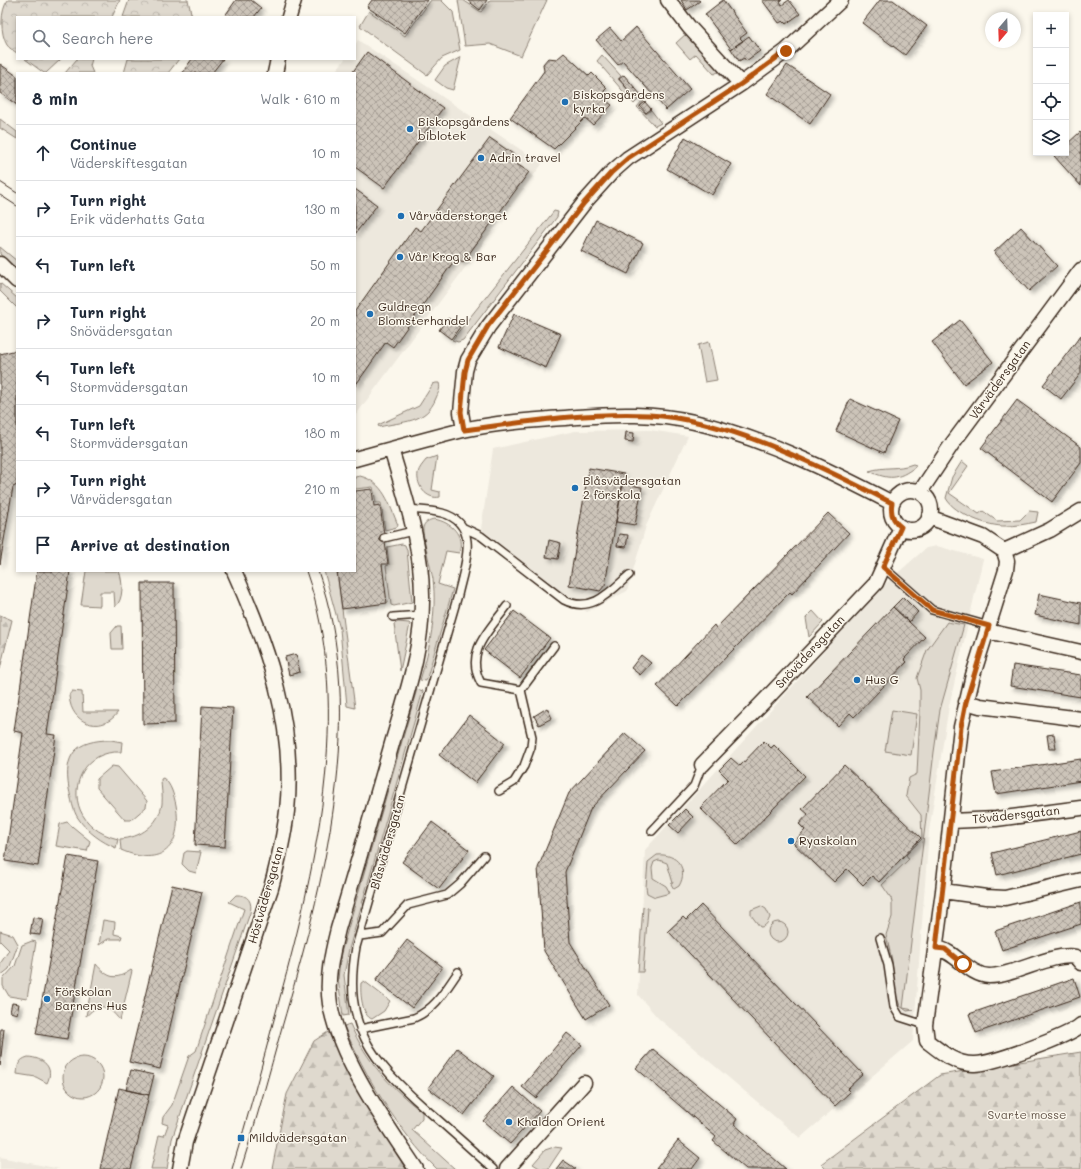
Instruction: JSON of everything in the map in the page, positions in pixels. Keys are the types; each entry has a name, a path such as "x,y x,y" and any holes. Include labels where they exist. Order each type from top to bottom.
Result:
{"street":[{"path":"289,16 294,0"},
{"path":"668,0 689,27 741,84"},
{"path":"464,430 461,412 465,372 468,360 488,326 584,203 611,173 628,158 741,84 786,51 841,0"},
{"path":"275,72 278,60"},
{"path":"0,264 16,280"},
{"name":"Vårvädersgatan","path":"920,492 952,444 1081,270"},
{"path":"356,459 464,430 535,420 610,415 650,415 694,422 754,439 816,466 892,503"},
{"name":"Blåsvädersgatan","path":"391,449 414,531 419,557 422,615 412,680 337,934 330,966 329,990 335,1024 357,1075 383,1120 416,1169"},
{"path":"909,490 920,492 929,503 929,517 924,525 915,529 901,527 895,522 892,515 892,503 902,492 909,490"},
{"path":"1004,551 1050,530 1081,511"},
{"path":"929,517 983,537 1004,551 1007,561 1006,570 966,702 961,727 943,891 925,1025 927,1041 948,1056 960,1062 975,1064 986,1062 1063,1036 1081,1025"},
{"name":"Snövädersgatan","path":"702,764 876,583 901,527"},
{"name":"Höstvädersgatan","path":"180,1169 185,1142 271,888 281,850 287,811 287,751 282,708 266,649 234,572"},
{"path":"988,629 1081,652"},
{"path":"966,702 980,706 1081,719"},
{"name":"Tövädersgatan","path":"951,821 996,819 1081,808"},
{"path":"943,891 1004,898 1081,880"},
{"path":"936,948 945,949 963,964 988,976 1003,974 1064,956 1076,957 1081,963"},
{"path":"507,1169 584,1084"}],"lane":[{"path":"408,509 441,512 452,517 464,527 481,536 564,600 573,604 581,606 590,604 608,594 629,575"},
{"name":"Blåsvädersgatan","path":"464,527 468,541 458,596 360,936 353,966 352,991 356,1018 373,1054 389,1074 493,1169"},
{"path":"384,538 414,531"},
{"path":"883,567 932,610 988,629"},
{"path":"507,606 476,648 475,672 481,683 521,690"},
{"path":"393,616 422,615"},
{"path":"499,791 514,782 524,766 531,747 530,729 521,690 554,646"},
{"path":"652,831 694,786 702,764"},
{"path":"360,936 382,933 408,905 447,895 460,884 484,856"},
{"path":"880,938 888,964 894,1007 900,1017 925,1025"},
{"path":"360,1028 420,1016 439,1000 458,972"}],"shaded area":[{"path":"358,40 542,164 356,415 356,72 335,72 344,60 356,60 356,43"},
{"name":"Blåsvädersgatan 2 förskola","path":"650,430 688,436 646,526 627,591 587,612 481,529 493,449 575,431"},
{"name":"Ryaskolan","path":"937,546 983,559 949,706 929,831 913,1041 800,1138 658,1018 638,995 645,850 883,586 926,548"},
{"path":"0,1157 60,1169 0,1169"}],"green space":[{"path":"8,0 120,0 112,16 16,16 16,52 7,45 3,35 2,16 5,4"},
{"path":"129,0 188,0 192,16 123,16"},
{"path":"431,0 441,0 453,12 460,50 442,58 427,75 360,26 369,11 405,36"},
{"path":"458,0 463,0 481,12 490,0 547,0 521,56 490,44 465,46"},
{"path":"687,33 729,82 727,82 718,72 714,74 696,54 690,59 676,43"},
{"path":"602,55 621,76 618,79 638,100 634,104 597,61"},
{"path":"461,57 453,90 446,88 435,80 445,66"},
{"path":"26,60 60,60 47,72 43,72"},
{"path":"76,60 92,60 90,66 93,72 66,72"},
{"path":"128,60 178,60 169,72 124,72"},
{"path":"643,100 644,101 639,107 646,114 651,110 661,123 655,126 637,107"},
{"path":"0,119 16,131 16,138 0,128"},
{"path":"554,211 558,212 557,217 463,340 458,342 452,340"},
{"path":"0,247 16,260 16,268 0,254"},
{"path":"0,283 16,297 16,307 0,291"},
{"path":"709,342 717,380 705,382 698,345"},
{"path":"439,383 439,391 432,406 426,413 412,420 379,427 378,425 419,406 433,384"},
{"path":"437,456 432,490 440,492 440,497 431,496 423,491 418,478 420,468 426,460"},
{"path":"962,461 968,466 949,493 979,514 983,511 997,521 1020,520 1029,511 1038,512 1036,522 1014,526 999,526 982,522 956,509 946,498 952,477"},
{"path":"913,464 916,465 915,467 909,471 893,477 882,476 869,471 902,467"},
{"path":"360,476 375,483 385,495 398,525 397,527 385,530 381,503 376,503 373,487 356,489 356,477"},
{"path":"434,519 446,523 455,530 460,541 460,546 459,553 446,551 438,584 453,589 426,681 420,680 427,656 432,630 434,592 433,579 423,528 424,524"},
{"path":"402,544 405,545 407,550 412,602 394,606 391,605 386,566 389,565 387,547"},
{"path":"86,572 119,572 122,590 120,600 115,607 114,592 100,592 100,606 81,605"},
{"path":"324,572 337,572 355,708 347,706 340,629"},
{"path":"813,611 823,622 809,637 806,618"},
{"path":"0,615 12,620 0,669"},
{"path":"398,622 410,624 400,671 394,624"},
{"path":"947,622 964,625 940,710 903,1008 914,1010 907,1011 900,1006 895,992 892,960 886,935 892,917 892,903 891,898 882,885 909,859 906,855 922,839 921,815 906,796 909,778 917,774 920,690 917,678 927,650"},
{"path":"117,626 121,626 122,649 112,649 111,633"},
{"path":"417,689 423,691 349,949 344,975 349,1015 343,1016 338,979 341,953"},
{"path":"72,691 82,692 83,712 118,712 112,719 105,723 91,724 84,721 78,717 73,710 69,696"},
{"path":"892,710 917,714 911,755 885,751"},
{"path":"111,740 122,742 121,752 104,754 90,762 81,774 77,789 78,804 85,819 98,831 118,839 116,848 95,836 78,818 72,804 68,777 70,758 75,751 81,746 89,743"},
{"path":"112,766 118,767 147,801 146,807 131,820 125,820 97,788 97,779"},
{"path":"163,778 170,786 176,805 176,832 172,842 166,850 158,855 135,855 121,850 120,839 135,836 141,833 153,824 157,818 162,804 161,779"},
{"path":"67,822 90,841 87,851 56,846 60,824"},
{"path":"187,851 201,852 196,873 189,871 182,864 184,853"},
{"path":"657,855 664,855 675,859 682,868 683,874 679,886 674,889 671,884 673,883 667,863 659,860 654,862 652,868 653,878 666,886 670,893 655,897 647,893 646,887 648,862"},
{"path":"236,895 244,896 249,900 251,905 250,913 172,1139 167,1169 151,1169 159,1135 164,1136 168,1125 162,1123 163,1117 172,1105 189,1056 196,1051 244,909 229,902"},
{"path":"761,906 766,909 770,917 765,925 760,927 751,915 751,910"},
{"path":"643,907 648,908 643,972 638,972"},
{"path":"103,920 115,922 114,934 122,936 121,939 108,939 99,945"},
{"path":"778,922 785,925 788,932 785,939 778,942 771,939 768,932 771,925"},
{"path":"0,931 13,935 18,944 9,969 0,976 0,964 9,950 0,941"},
{"path":"32,941 36,942 27,999 9,996 3,986 3,979 15,966 22,945"},
{"path":"96,964 108,975 116,977 131,970 132,971 120,1020 112,1011 105,1007 93,1010 86,1016"},
{"path":"364,981 390,1001 384,1011 372,1019 366,1014 362,1004 361,983"},
{"path":"350,1024 364,1050 389,1083 422,1112 422,1118 412,1130 455,1169 437,1169 409,1138 372,1083 352,1045 344,1026"},
{"path":"328,1032 359,1089 406,1169 272,1169 287,1094 314,1041"},
{"name":"Svarte mosse","path":"1081,1052 1081,1169 826,1169 821,1164 940,1075"},
{"path":"28,1057 38,1059 46,1064 50,1072 47,1083 36,1077 17,1074 19,1063"},
{"path":"79,1057 87,1057 94,1060 100,1066 103,1077 100,1088 94,1094 87,1097 79,1097 72,1094 66,1088 63,1081 63,1073 66,1066 72,1060"},
{"path":"554,1147 562,1148 548,1169 541,1169 533,1164 545,1150"}],"building":[{"path":"236,0 251,0 261,8 255,16 225,16"},
{"path":"372,0 428,0 405,33 367,7"},
{"path":"467,0 487,0 480,10"},
{"path":"681,0 699,0 700,1 687,10"},
{"path":"723,0 747,33 740,38 743,41 731,49 705,14"},
{"path":"762,0 782,0 780,1 782,5 789,0 800,14 786,24 783,21 779,23"},
{"path":"880,0 893,0 927,26 905,55 862,23"},
{"path":"636,27 690,89 666,110 623,61 618,65 596,40 610,28 621,41"},
{"path":"749,36 760,51 746,61 744,58 739,61 731,49"},
{"path":"367,52 443,108 384,188 356,168 356,72 353,72"},
{"name":"Biskopsgårdens kyrka","path":"564,53 589,76 592,73 607,88 604,91 607,95 604,99 612,105 593,125 585,118 554,149 510,118 544,71 543,64 548,58 557,59"},
{"path":"191,60 222,60 213,72 183,72"},
{"path":"0,64 16,75 16,104 0,93"},
{"path":"787,65 830,94 810,124 767,94"},
{"path":"624,75 641,95 636,99 619,79"},
{"path":"645,102 651,109 646,113 640,106"},
{"path":"1080,132 1081,133 1081,186 1054,156 1069,156 1069,142"},
{"path":"685,137 731,164 712,195 667,169"},
{"path":"490,138 513,154 509,159 529,172 463,262 456,258 393,347 386,342 356,385 356,310 415,227 421,231"},
{"path":"356,190 377,205 356,233"},
{"path":"596,220 643,243 628,274 581,251"},
{"path":"1021,227 1057,266 1029,291 994,252"},
{"path":"514,314 561,334 546,368 499,347"},
{"path":"448,318 460,327 451,339 439,330"},
{"path":"960,320 993,362 964,384 932,342"},
{"path":"1081,335 1081,373 1061,399 1043,385"},
{"path":"16,350 16,486 13,487 0,564 0,354"},
{"path":"850,399 898,421 884,453 836,431"},
{"path":"1017,400 1081,447 1081,463 1052,502 981,448"},
{"path":"626,432 634,433 633,442 625,441"},
{"path":"589,468 624,474 605,585 600,591 569,585"},
{"path":"623,484 642,487 635,525 616,522"},
{"path":"372,489 374,506 380,505 388,564 382,564 387,603 342,609 337,572 356,572 356,491"},
{"path":"828,513 849,533 792,594 790,592 678,706 657,686 714,625 716,628"},
{"path":"619,534 628,535 626,547 617,546"},
{"path":"549,540 561,543 558,559 546,557"},
{"path":"37,572 70,572 47,734 56,735 38,866 5,861 23,733 14,731"},
{"path":"142,583 174,583 175,723 143,724"},
{"path":"1039,594 1081,603 1081,625 1035,615"},
{"path":"903,597 918,612 909,622 893,607"},
{"name":"Hus G","path":"893,607 925,637 904,659 907,662 854,717 850,713 838,726 807,697"},
{"path":"514,611 550,638 520,678 484,650"},
{"path":"296,654 300,672 289,675 285,657"},
{"path":"641,655 651,663 640,675 631,668"},
{"path":"1013,665 1081,675 1081,697 1010,686"},
{"path":"202,706 233,708 225,847 195,845"},
{"path":"547,708 552,718 539,725 534,716"},
{"path":"469,715 505,743 475,783 439,755"},
{"path":"625,733 645,751 591,808 565,872 570,942 609,1005 586,1019 544,951 538,868 569,793"},
{"path":"1054,734 1056,749 1049,749 1047,735"},
{"path":"764,741 771,748 774,745 805,776 738,845 700,808 728,779 719,770 731,758 740,766"},
{"path":"1081,759 1081,781 996,794 992,772"},
{"path":"844,765 921,838 879,882 872,876 863,885 847,869 834,882 793,843 805,830 799,824 808,814 802,809"},
{"path":"685,809 693,817 678,833 669,825"},
{"path":"432,822 469,850 439,889 402,862"},
{"path":"1081,831 1081,854 997,875 992,853"},
{"path":"68,856 98,861 67,1039 36,1034"},
{"path":"172,885 202,892 160,1069 129,1062"},
{"path":"1081,902 1081,924 1002,950 995,931"},
{"path":"701,905 863,1074 847,1089 850,1092 835,1106 668,931 683,917 686,920"},
{"path":"33,917 43,919 40,935 30,934"},
{"path":"407,940 443,967 412,1008 376,980"},
{"path":"1074,978 1080,997 976,1033 969,1014"},
{"path":"12,1003 19,1004 17,1014 10,1012"},
{"path":"0,1029 4,1029 0,1066"},
{"path":"567,1033 582,1045 536,1098 522,1087"},
{"path":"457,1048 494,1076 464,1115 428,1088"},
{"path":"653,1049 737,1119 734,1124 786,1169 746,1169 713,1141 716,1137 636,1068"},
{"path":"131,1070 154,1075 149,1095 126,1090"},
{"path":"513,1087 540,1111 510,1144 483,1121"},
{"path":"119,1088 149,1095 131,1169 100,1169"},
{"path":"678,1140 700,1158 692,1169 656,1169"},
{"path":"563,1160 576,1169 556,1169"}],"tram line":[{"path":"0,182 16,192"},
{"path":"0,195 16,205"},
{"path":"232,1169 244,1130 304,905 324,792 328,736 327,680 320,624 306,572"},
{"path":"241,1169 312,917 325,859 334,800 340,741 340,683 333,626 318,572"}],"place":[{"name":"Biskopsgårdens kyrka","path":"565,102"},
{"name":"Biskopsgårdens biblotek","path":"410,129"},
{"name":"Adrin travel","path":"481,158"},
{"name":"Vårväderstorget","path":"401,216"},
{"name":"Vår Krog & Bar","path":"400,257"},
{"name":"Guldregn Blomsterhandel","path":"370,314"},
{"name":"Blåsvädersgatan 2 förskola","path":"575,488"},
{"name":"Hus G","path":"857,680"},
{"name":"Ryaskolan","path":"791,841"},
{"name":"Förskolan Barnens Hus","path":"47,999"},
{"name":"Khaldon Orient","path":"509,1122"},
{"name":"Mildvädersgatan","path":"241,1138"}],"route":[{"path":"786,51 741,84 628,158 611,173 584,203 488,326 468,360 465,372 461,412 464,430 535,420 610,415 650,415 694,422 754,439 816,466 892,503 891,511 893,518 901,527 883,567 932,610 989,626 973,676 961,727 936,948 945,949 963,964"}]}
